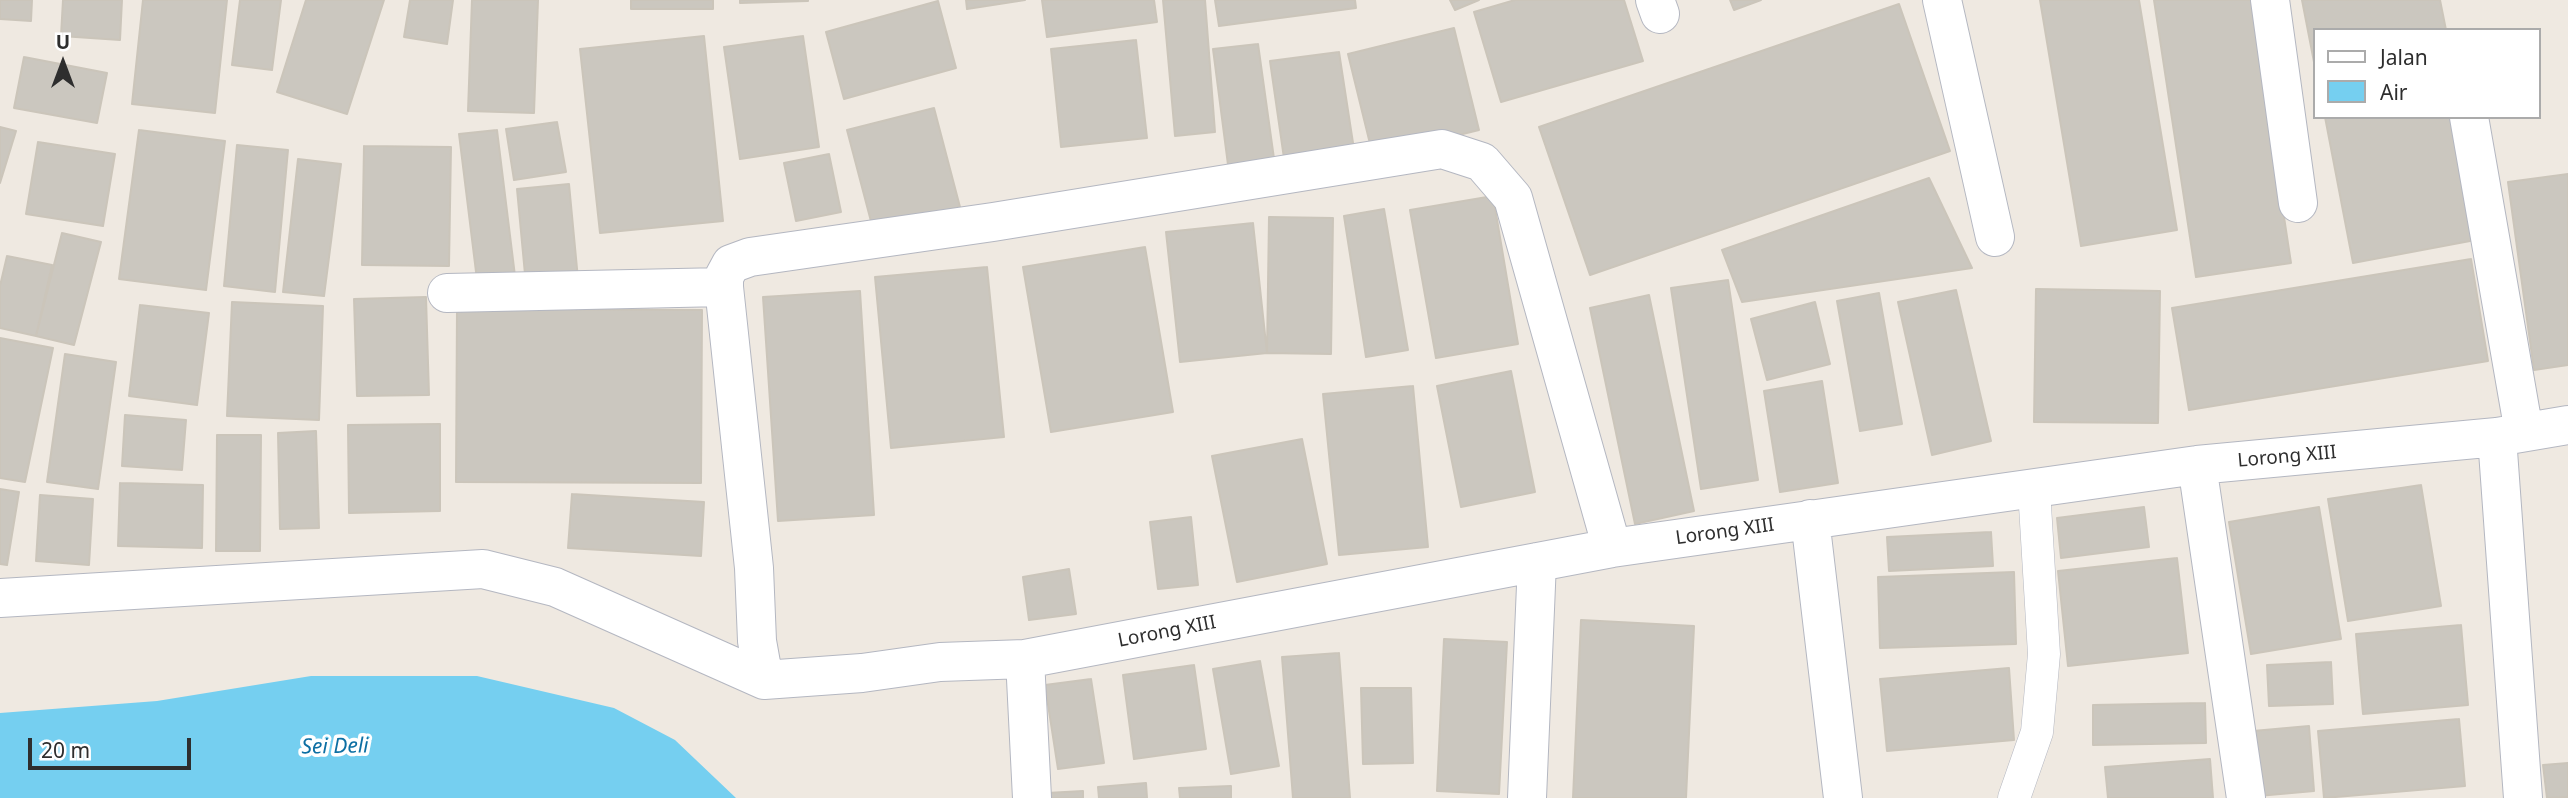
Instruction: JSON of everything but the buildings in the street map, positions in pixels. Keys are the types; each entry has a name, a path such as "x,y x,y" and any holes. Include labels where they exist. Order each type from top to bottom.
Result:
{"street":[{"path":"1942,0 1994,237"},
{"path":"2270,0 2298,203"},
{"path":"2469,119 2510,435 2523,798"},
{"path":"764,680 757,641 754,568 724,287 724,277 731,264 750,257 993,222 1442,149 1482,162 1513,198 1612,548"},
{"path":"447,293 724,287"},
{"name":"Lorong XIII","path":"764,680 862,673 940,663 1025,659 1612,548 2197,466 2510,435 2568,425"},
{"path":"2197,466 2246,798"},
{"path":"1810,519 1843,798"},
{"path":"1527,798 1537,562"},
{"path":"0,598 483,569 555,587 764,680"},
{"path":"1025,659 1032,798"}],"lane":[{"path":"2014,798 2037,732 2044,653 2034,489"}],"water":[{"name":"Sei Deli","path":"311,676 477,676 614,708 675,740 736,798 0,798 0,713 157,701"}]}
